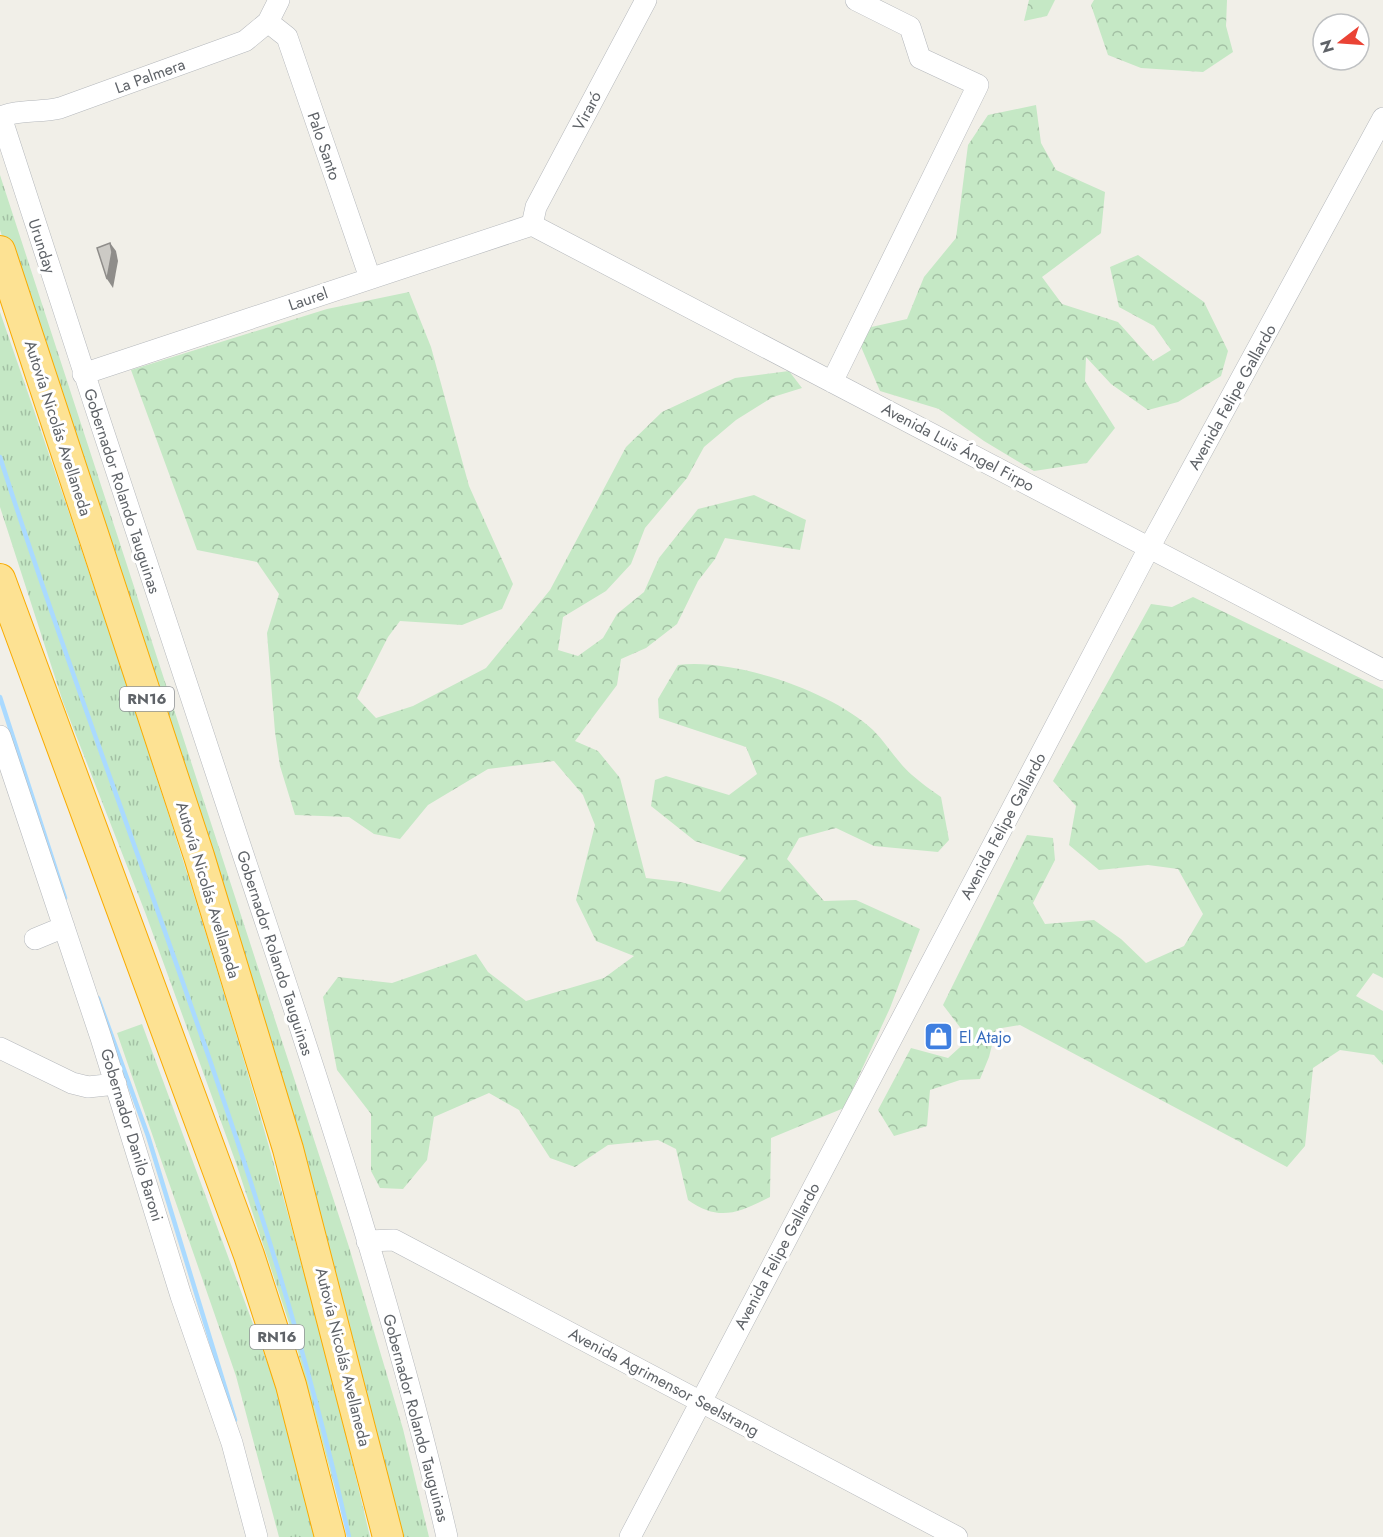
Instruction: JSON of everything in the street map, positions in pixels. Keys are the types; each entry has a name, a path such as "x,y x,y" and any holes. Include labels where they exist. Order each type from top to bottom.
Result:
{"highway":[{"name":"Autovía Nicolás Avellaneda","path":"0,251 5,274 199,856 288,1149 388,1537"},
{"name":"RN16","path":"0,579 246,1246 291,1384 330,1537"}],"street":[{"name":"La Palmera","path":"1,117 16,111 43,112 60,108 245,41 268,22 279,0"},
{"name":"Viraró","path":"532,225 536,207 646,0"},
{"path":"832,382 978,85 920,58 909,27 856,0"},
{"name":"Palo Santo","path":"268,22 287,37 370,278"},
{"name":"Urunday","path":"1,117 84,374"},
{"name":"Avenida Felipe Gallardo","path":"630,1537 1149,548 1383,120"},
{"name":"Laurel","path":"84,374 532,225"},
{"name":"Avenida Luis Ángel Firpo","path":"532,225 1383,670"},
{"name":"Gobernador Rolando Tauguinas","path":"84,374 282,973 367,1241 403,1363 447,1537"},
{"name":"Gobernador Danilo Baroni","path":"0,736 116,1084 181,1296 232,1443 257,1537"},
{"path":"35,939 64,927"},
{"path":"0,1048 61,1080 81,1086 116,1084"},
{"name":"Avenida Agrimensor Seelstrang","path":"367,1241 394,1240 957,1537"}],"green space":[{"path":"1029,0 1055,0 1047,16 1024,21"},
{"path":"1094,0 1227,0 1226,26 1233,52 1203,72 1141,68 1108,55 1091,5"},
{"path":"1036,105 1041,143 1056,170 1105,192 1101,233 1042,277 1062,304 1118,322 1153,361 1171,350 1154,326 1119,307 1110,267 1138,255 1204,302 1228,351 1221,376 1178,402 1148,410 1111,384 1086,357 1085,381 1115,428 1087,463 1034,471 984,441 939,409 880,391 859,342 867,328 907,319 924,277 956,238 968,145 988,115"},
{"path":"0,175 349,1247 403,1429 429,1537 396,1537 265,1040 0,230"},
{"path":"409,292 431,347 469,486 513,584 502,609 462,625 400,621 388,637 357,698 376,718 413,706 486,668 550,590 626,447 662,412 735,378 789,371 802,388 773,397 736,420 704,447 687,478 645,528 631,564 606,591 563,617 558,650 578,656 603,638 617,614 644,592 659,558 698,509 754,495 806,520 800,550 725,538 715,559 698,581 677,624 646,648 621,659 617,685 575,741 598,751 620,778 646,878 680,882 720,892 746,858 695,841 651,806 655,780 666,776 729,795 757,774 746,747 659,718 658,699 678,665 701,664 753,672 808,690 833,702 873,730 907,770 941,797 949,840 938,852 874,846 836,828 799,838 787,859 824,901 856,900 920,929 890,1008 844,1108 771,1138 770,1197 738,1211 719,1213 709,1211 688,1200 676,1149 658,1140 608,1145 575,1167 550,1158 519,1110 489,1093 434,1117 427,1160 403,1189 380,1188 371,1171 371,1114 337,1070 323,997 338,977 392,983 476,954 488,972 526,1001 604,978 634,956 596,941 576,900 595,825 583,795 554,761 488,769 428,805 400,839 374,834 349,817 295,815 280,766 267,633 279,594 257,562 197,550 131,370 327,309"},
{"path":"0,312 103,615 202,920 291,1227 370,1537 348,1537 295,1341 236,1163 145,912 63,702 0,507"},
{"path":"1193,597 1383,689 1383,978 1373,973 1356,996 1383,1011 1383,1065 1374,1055 1340,1050 1313,1068 1305,1146 1287,1167 1020,1025 996,1029 989,1057 980,1079 960,1080 930,1090 927,1126 894,1136 878,1110 911,1048 948,1058 969,1039 943,1005 1027,835 1053,838 1055,860 1033,903 1045,924 1094,920 1121,939 1146,963 1184,946 1203,914 1178,869 1148,865 1099,870 1069,845 1076,806 1053,781 1151,604 1172,607"},
{"path":"142,1024 293,1432 319,1537 279,1537 236,1376 117,1033"}],"building":[{"path":"110,243 112,252 107,279 97,248"}],"waterway":[{"path":"0,457 233,1128 276,1263 315,1399 349,1537"},
{"path":"0,697 65,898"},
{"path":"98,998 148,1136 235,1420"}],"place":[{"name":"El Atajo","path":"938,1037"}]}
